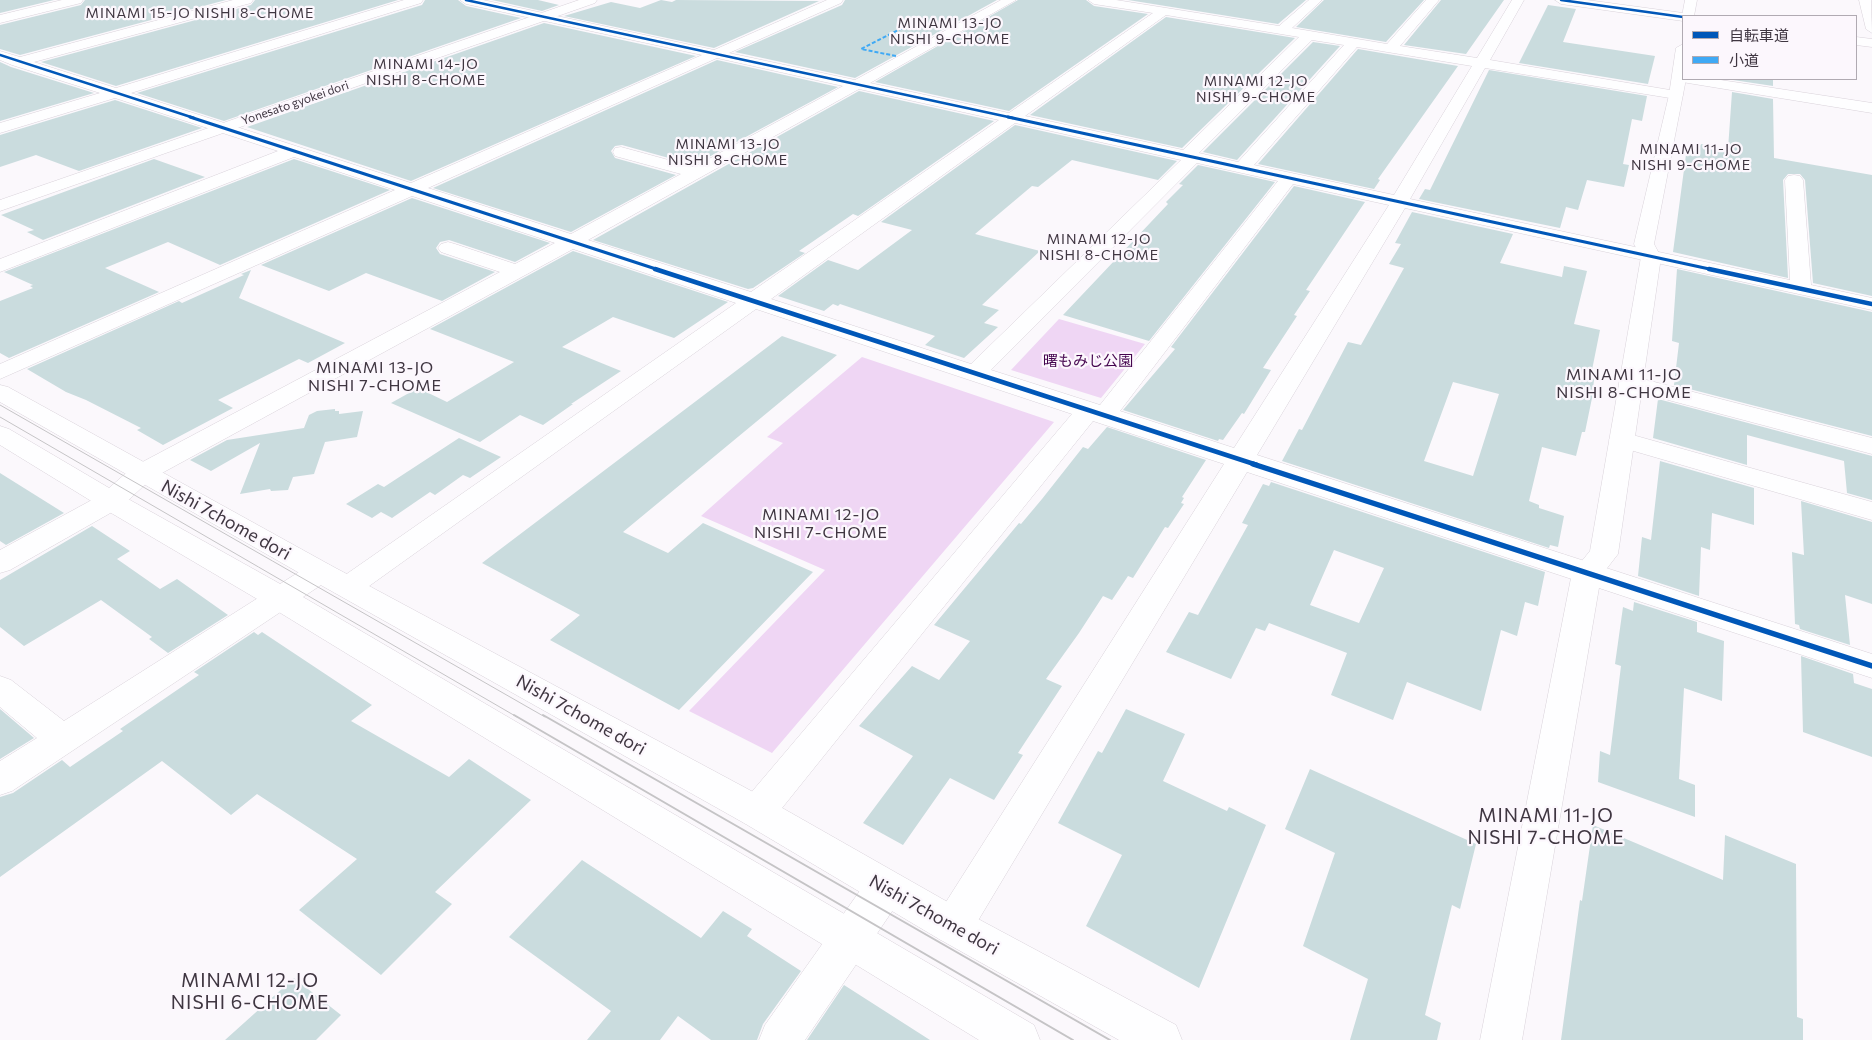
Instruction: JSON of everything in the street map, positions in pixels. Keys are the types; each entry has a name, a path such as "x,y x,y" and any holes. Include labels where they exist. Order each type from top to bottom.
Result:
{"main road":[{"path":"0,19 77,0"},
{"path":"0,67 247,0"},
{"path":"0,128 417,0"},
{"path":"466,0 1872,304"},
{"name":"Yonesato gyokei dori","path":"0,206 591,0"},
{"path":"0,372 838,0"},
{"path":"0,562 111,501 142,473 571,242 1010,0"},
{"path":"1094,0 1119,2 1191,16 1481,63 1681,82 1872,108"},
{"path":"1282,30 1316,0"},
{"path":"1391,48 1433,0"},
{"path":"953,926 1400,202 1518,0"},
{"path":"1561,0 1682,17"},
{"path":"1688,15 1691,0"},
{"path":"1865,0 1872,29"},
{"path":"1191,16 1206,5"},
{"path":"0,780 280,598 334,580 754,301 1164,11"},
{"path":"975,374 1309,35"},
{"path":"1857,41 1872,43"},
{"path":"1242,168 1354,42"},
{"path":"0,55 1872,666"},
{"path":"1501,1040 1587,573 1604,554 1651,256 1644,244 1681,82 1682,65"},
{"path":"0,266 294,151"},
{"path":"621,152 696,173"},
{"path":"757,812 1096,413 1289,178"},
{"path":"1794,180 1801,289"},
{"path":"448,248 516,271"},
{"path":"1631,383 1872,446"},
{"name":"Nishi 7chome dori","path":"0,392 334,580 757,812 885,888 1161,1040"},
{"path":"0,434 111,501 280,598 1019,1040"},
{"path":"1622,440 1872,511"},
{"path":"0,689 63,739"},
{"path":"780,1040 885,888"}],"green space":[{"name":"曙もみじ公園","path":"1059,319 1145,344 1101,398 1011,370"},
{"path":"862,357 1054,422 772,753 689,711 825,570 701,516 783,443 767,437"}],"building":[{"path":"0,0 54,0 0,13"},
{"path":"85,0 226,0 20,55 0,49 0,25 81,5"},
{"path":"255,0 398,0 116,86 41,62 251,5"},
{"path":"425,0 458,0 466,6 521,18 224,121 137,93 422,5"},
{"path":"492,0 538,0 559,5 542,11"},
{"path":"661,0 672,2 676,0 819,1 714,48 564,16 611,2 640,8"},
{"path":"845,0 997,0 855,78 735,52 842,5"},
{"path":"1018,0 1086,0 1094,6 1148,14 1009,111 875,82"},
{"path":"1128,0 1306,0 1278,24"},
{"path":"1324,0 1424,0 1386,42 1296,27"},
{"path":"1441,0 1504,0 1466,54 1404,45"},
{"path":"1548,5 1576,9 1563,42 1655,56 1648,84 1519,63"},
{"path":"1166,17 1295,38 1182,148 1030,115"},
{"path":"544,23 696,56 411,181 247,127"},
{"path":"1313,42 1340,46 1237,160 1203,152"},
{"path":"1358,49 1458,66 1378,179 1380,180 1374,189 1258,164"},
{"path":"717,60 838,87 694,165 622,145 615,146 611,151 615,158 676,175 571,232 433,188"},
{"path":"0,62 11,67 94,93 0,121"},
{"path":"1489,70 1647,96 1642,121 1632,119 1623,164 1629,165 1624,187 1587,180 1578,210 1566,207 1560,228 1419,199 1425,189 1430,190"},
{"path":"1733,80 1773,80 1773,86"},
{"path":"859,91 994,121 858,216 853,214 799,251 805,253 753,288 748,289 593,240"},
{"path":"1732,92 1773,99 1774,158 1872,175 1872,296 1813,283 1805,180 1800,174 1788,174 1783,180 1788,278 1673,252 1687,147 1698,149 1701,144 1728,149"},
{"path":"115,100 202,128 79,171 36,155 0,167 0,135"},
{"path":"1015,125 1177,161 1158,180 1072,160 1038,187 1032,186 975,234 1040,251 982,305 999,310 984,323 998,327 964,358 925,345 935,336 840,304 838,306 833,304 824,311 778,296 828,260 858,270 912,230 881,222"},
{"path":"154,159 205,177 43,240 27,232 34,230 1,215"},
{"path":"294,159 390,190 220,265 168,242 105,268 159,292 9,358 0,353 0,301 33,288 30,286 33,285 4,272"},
{"path":"1198,165 1275,182 1149,341 1063,315 1168,204 1166,202 1183,185 1179,184"},
{"path":"1294,186 1365,202 1306,290 1310,291 1294,315 1297,316 1263,368 1271,370 1244,414 1242,413 1223,440 1219,439 1218,441 1123,410 1175,349 1171,347"},
{"path":"412,198 550,243 515,262 449,240 440,242 436,248 440,254 495,272 442,301 366,273 329,291 261,265"},
{"path":"1412,212 1513,234 1500,263 1562,277 1564,266 1587,271 1574,324 1600,330 1592,370 1595,371 1592,398 1585,432 1582,432 1576,456 1542,447 1529,501 1539,505 1539,508 1564,516 1558,547 1550,545 1549,548 1282,461 1299,429 1302,430 1348,342 1361,345 1404,268 1389,264 1401,244 1395,243","holes":["1453,382 1499,394 1473,476 1424,461"]},
{"path":"573,251 728,302 674,338 613,317 562,347 621,371 543,425 520,415 480,442 391,403 418,388 447,402 514,362 430,329"},
{"path":"1677,269 1872,312 1872,436 1674,385 1679,343 1672,341"},
{"path":"251,270 239,298 345,343 308,363 299,359 218,400 233,408 163,445 137,430 141,428 66,392 27,369 179,301 182,303"},
{"path":"782,336 837,355 623,532 668,553 703,523 813,572 679,710 550,640 580,615 482,563"},
{"path":"1658,399 1872,456 1872,500 1847,493 1844,461 1747,435 1747,465 1653,438"},
{"path":"335,409 335,411 339,411 339,414 363,411 357,437 325,442 314,474 293,477 288,490 271,491 270,489 240,494 260,443 211,471 190,460 227,440 304,428 309,415 317,411"},
{"path":"1107,427 1206,460 1182,497 1184,498 1181,503 1184,504 1168,528 1165,527 1133,578 1128,576 1112,600 1103,596 1046,679 1062,686 1018,753 1023,755 994,800 950,778 903,845 863,823 913,756 859,726 912,666 939,680 970,641 934,625 1019,523 1021,524 1042,499 1083,447 1088,449"},
{"path":"459,438 501,457 470,478 463,475 435,495 430,492 392,518 381,512 372,518 346,504 378,484 384,487"},
{"path":"1660,461 1754,488 1754,525 1712,513 1710,550 1701,547 1699,596 1638,576 1642,537 1651,540"},
{"path":"0,473 64,513 6,545 0,541"},
{"path":"1271,482 1545,572 1538,606 1525,602 1517,636 1501,630 1481,711 1407,682 1393,720 1331,695 1347,653 1269,623 1265,631 1256,628 1231,679 1166,652 1189,612 1198,615 1248,525 1242,523 1263,484 1269,486","holes":["1334,550 1384,568 1359,623 1310,605"]},
{"path":"1801,501 1872,522 1872,604 1845,595 1850,645 1800,629 1799,625 1795,624 1792,552 1804,555"},
{"path":"92,526 130,551 117,559 160,589 177,579 228,615 168,653 149,639 152,637 101,600 24,646 0,627 0,580"},
{"path":"1634,602 1697,622 1697,632 1724,641 1722,701 1684,688 1679,779 1695,785 1695,817 1598,782 1600,751 1610,755 1621,666 1615,664 1623,607 1633,611"},
{"path":"254,632 258,635 262,632 372,705 351,721 449,777 469,759 531,800 435,892 452,904 381,975 299,910 357,859 257,794 231,815 162,761 0,877 0,797 13,793 62,760 70,767 123,731 120,729 199,675 194,672"},
{"path":"1801,656 1853,674 1854,683 1872,689 1872,757 1803,732"},
{"path":"0,709 34,738 0,759"},
{"path":"1126,709 1185,734 1163,781 1227,811 1229,807 1266,825 1199,988 1086,926 1122,855 1058,823 1098,751 1102,753"},
{"path":"1310,769 1476,844 1460,909 1452,905 1425,1015 1441,1023 1437,1040 1350,1040 1368,979 1303,946 1335,853 1285,829"},
{"path":"1593,825 1723,880 1725,835 1796,864 1797,1017 1803,1019 1803,1040 1561,1040 1580,900 1582,901"},
{"path":"582,860 701,938 723,911 752,929 747,936 801,971 763,1024 757,1040 711,1040 678,1016 660,1040 587,1040 611,1011 509,937"},
{"path":"294,978 341,1015 316,1040 225,1040"},
{"path":"844,985 930,1040 807,1040"}],"tram line":[{"path":"0,405 545,717"},
{"path":"0,417 517,717"},
{"path":"514,715 1073,1040"},
{"path":"543,715 1110,1040"}],"marked path":[{"path":"896,56 861,49 916,21"}],"cycle path":[{"path":"466,0 1872,304"},
{"path":"1561,0 1682,17"},
{"path":"0,55 1872,666"}],"district":[{"name":"MINAMI 15-JO NISHI 8-CHOME","path":"200,13"},
{"name":"MINAMI 13-JO NISHI 9-CHOME","path":"950,32"},
{"name":"MINAMI 14-JO NISHI 8-CHOME","path":"426,72"},
{"name":"MINAMI 12-JO NISHI 9-CHOME","path":"1256,89"},
{"name":"MINAMI 13-JO NISHI 8-CHOME","path":"728,152"},
{"name":"MINAMI 11-JO NISHI 9-CHOME","path":"1691,158"},
{"name":"MINAMI 12-JO NISHI 8-CHOME","path":"1099,248"},
{"name":"MINAMI 13-JO NISHI 7-CHOME","path":"375,377"},
{"name":"MINAMI 11-JO NISHI 8-CHOME","path":"1624,384"},
{"name":"MINAMI 12-JO NISHI 7-CHOME","path":"821,524"},
{"name":"MINAMI 11-JO NISHI 7-CHOME","path":"1546,827"},
{"name":"MINAMI 12-JO NISHI 6-CHOME","path":"250,992"}]}
